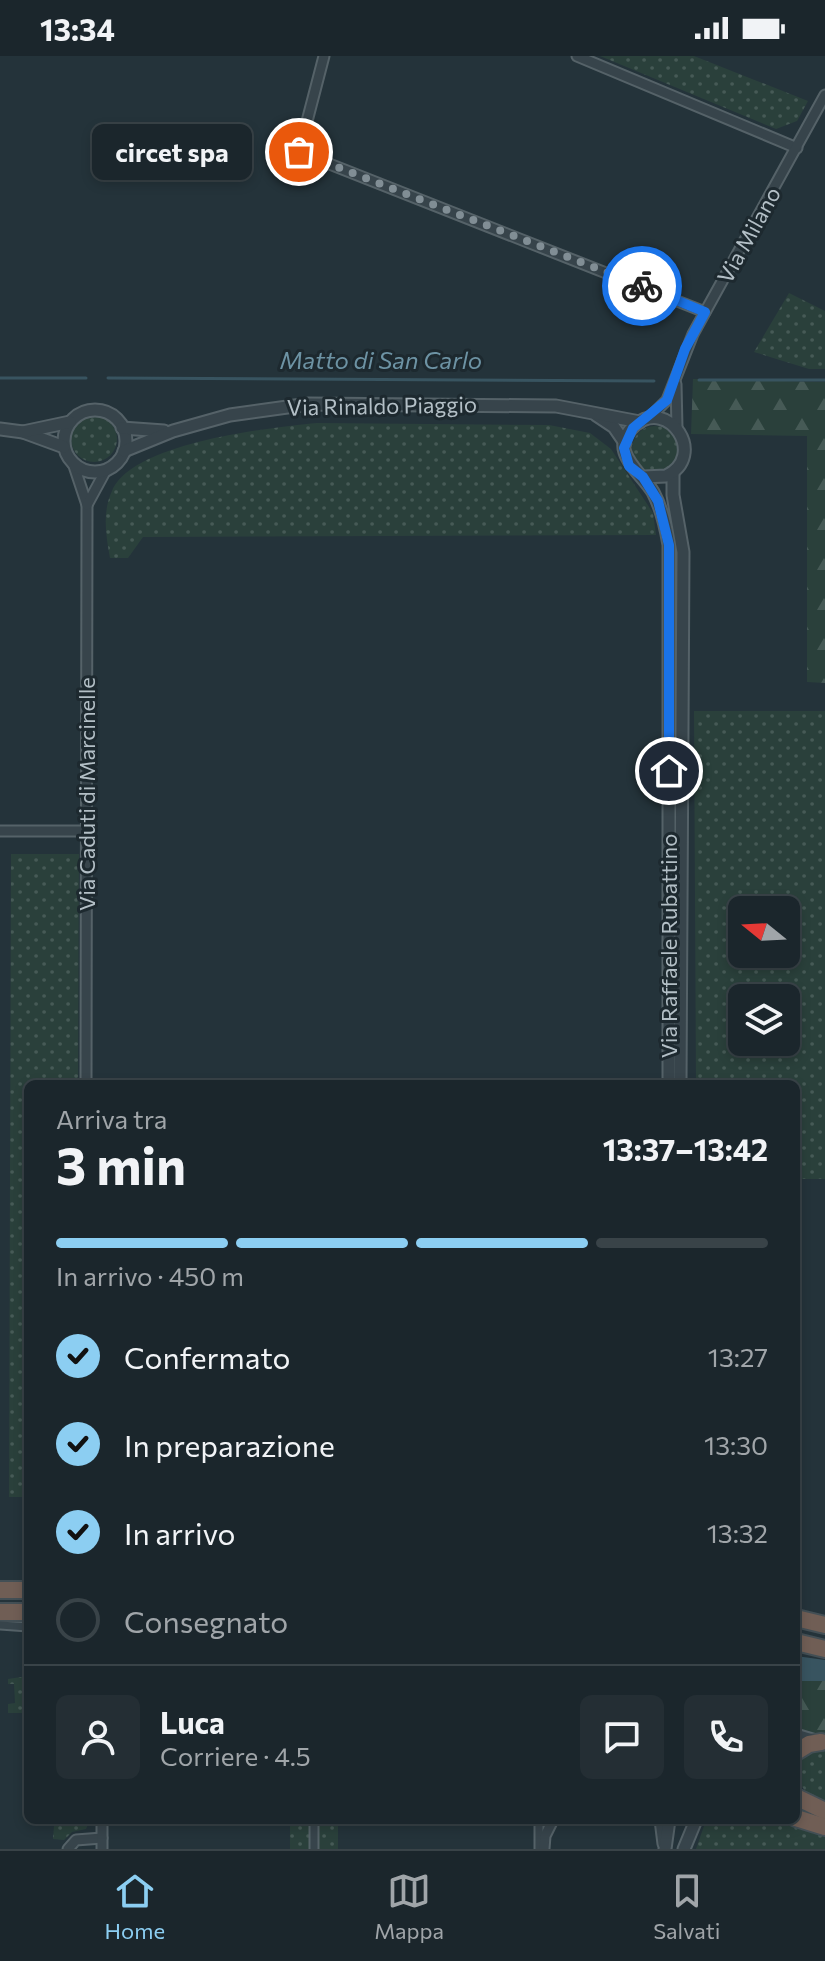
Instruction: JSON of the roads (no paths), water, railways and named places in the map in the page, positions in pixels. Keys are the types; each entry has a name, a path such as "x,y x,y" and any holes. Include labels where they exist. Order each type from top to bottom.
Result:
{"highway":[{"path":"0,1590 24,1590"},
{"path":"0,1612 24,1612"},
{"path":"800,1619 825,1625"},
{"path":"800,1643 825,1649"},
{"path":"800,1750 809,1744 823,1743"},
{"path":"800,1798 825,1811"},
{"path":"800,1819 825,1827"}],"street":[{"path":"324,56 299,152 705,312"},
{"path":"577,56 797,148"},
{"name":"Via Milano","path":"645,420 663,407 677,377 685,349 825,95"},
{"name":"Via Milano","path":"677,377 677,428"},
{"name":"Via Rinaldo Piaggio","path":"106,470 117,462 124,451 173,431 255,410 309,404 528,404 569,407 645,420"},
{"name":"Via Rinaldo Piaggio","path":"23,432 70,422 82,413 98,410 114,417 122,428 173,431"},
{"path":"593,413 614,427 625,443"},
{"path":"625,443 630,430 645,420 661,419 677,428"},
{"path":"70,422 64,447 73,463 91,471 106,470"},
{"path":"122,428 124,451"},
{"name":"Via Raffaele Rubattino","path":"677,428 685,445 684,454 673,473 673,495 683,552 680,1080"},
{"name":"Via Rinaldo Piaggio","path":"0,429 23,432 64,447"},
{"name":"Via Raffaele Rubattino","path":"625,443 628,463 643,477 663,515 669,545 669,1080"},
{"name":"Via Caduti di Marcinelle","path":"73,463 87,505 86,1080"},
{"name":"Via Caduti di Marcinelle","path":"87,505 106,470"},
{"path":"643,477 659,479 673,473"},
{"path":"0,831 87,831"},
{"path":"0,1625 24,1627"},
{"path":"800,1735 823,1743"},
{"path":"314,1824 314,1849"},
{"path":"539,1824 541,1849"},
{"path":"541,1849 550,1824"},
{"path":"661,1824 664,1849"},
{"path":"664,1849 668,1824"},
{"path":"684,1849 694,1824"},
{"path":"68,1849 76,1840 102,1844"}],"water":[{"path":"800,1657 825,1660 825,1681 800,1681"}],"waterway":[{"name":"Matto di San Carlo","path":"0,378 86,378"},
{"name":"Matto di San Carlo","path":"108,378 654,381"},
{"name":"Matto di San Carlo","path":"699,380 825,380"}],"place":[{"name":"circet spa","path":"299,152"}]}
